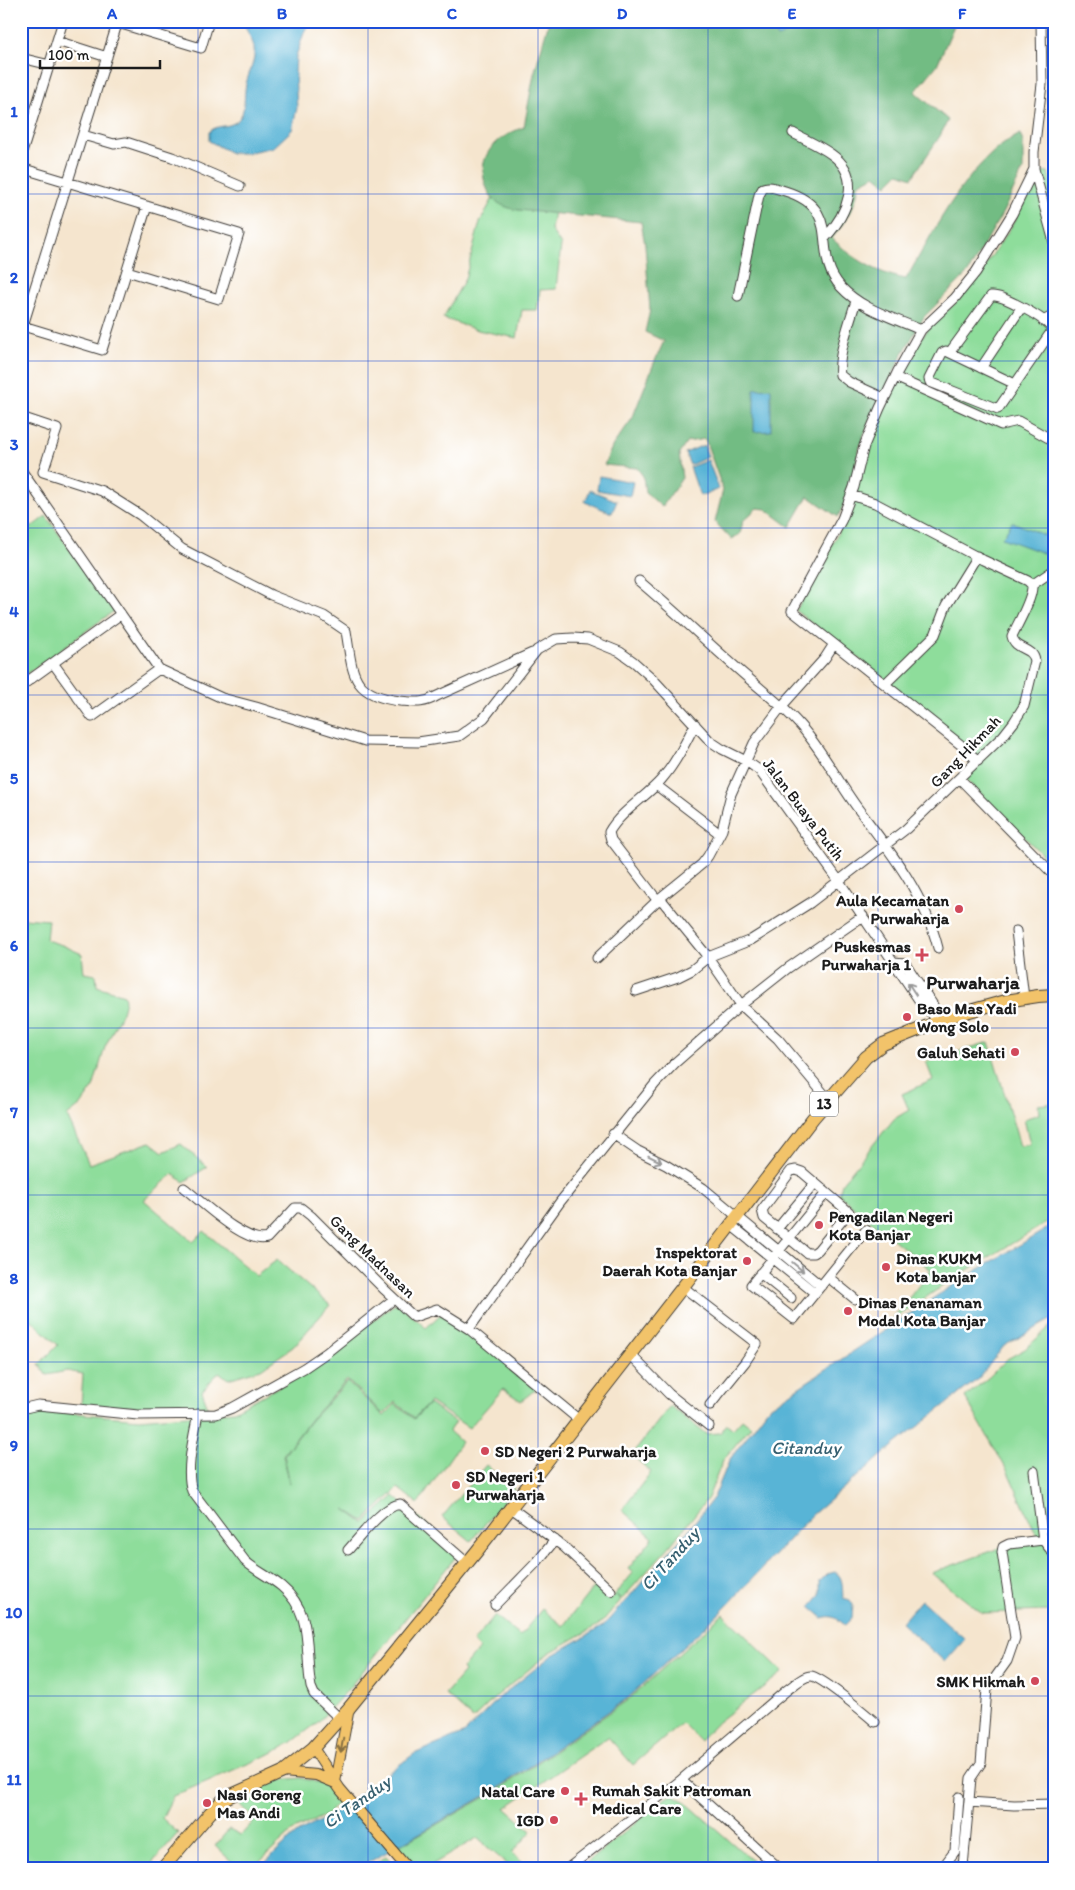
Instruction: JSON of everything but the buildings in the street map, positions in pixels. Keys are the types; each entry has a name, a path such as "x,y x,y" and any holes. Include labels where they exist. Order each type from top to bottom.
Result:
{"highway":[{"name":"13","path":"162,1869 225,1798 283,1772 313,1748 340,1720 467,1563 828,1099 875,1050 934,1017 1024,998 1054,996"}],"main road":[{"path":"337,1785 349,1708"},
{"path":"313,1748 337,1785 408,1869"},
{"path":"283,1772 316,1775 337,1785"}],"street":[{"path":"21,156 63,21"},
{"path":"147,206 102,350 22,329 118,22 200,48 209,21"},
{"path":"1041,21 1042,84 1034,152 1034,169 1054,242"},
{"path":"57,41 107,57"},
{"path":"21,58 50,65"},
{"path":"793,134 832,154 842,165 851,180 842,214 834,228 825,238"},
{"path":"83,135 114,144 126,142 172,157 240,186"},
{"path":"21,168 239,234 219,299 127,270"},
{"path":"978,761 961,745 792,611 842,519 851,495 864,446 895,377 921,330 955,298 976,272 1012,214 1034,169"},
{"path":"738,296 759,195 766,186 798,196 814,206 822,223 828,267 836,282 856,301 921,330"},
{"path":"950,352 991,296 996,295 1043,320 1050,326 1051,332 1001,405 995,409 930,382 929,376 942,353 950,352 1015,384"},
{"path":"856,301 842,355 840,375 849,382 884,398"},
{"path":"981,368 1021,308"},
{"path":"1043,320 1054,315"},
{"path":"895,377 1001,425 1018,421 1054,440"},
{"name":"Jalan Buaya Putih","path":"21,417 57,429 43,472 102,491 140,515 182,549 271,595 324,616 346,630 353,673 366,692 382,698 417,703 428,701 496,670 556,639 588,639 624,656 652,678 710,740 759,770 839,881 925,1009 934,1017"},
{"path":"21,470 159,669 222,698 365,741 418,742 459,736 484,718 537,650"},
{"path":"851,495 875,503 1028,581 1032,585 1054,570"},
{"path":"885,684 935,635 946,606 977,556"},
{"path":"639,581 683,618 798,723 815,744 841,786 886,846 921,903 932,925 938,948"},
{"name":"Gang Hikmah","path":"636,992 678,978 708,957 751,940 810,903 906,829 1003,736 1024,706 1035,661 1034,655 1030,651 1018,647 1012,636 1029,598 1032,585"},
{"path":"21,686 121,614"},
{"path":"597,958 659,900 702,864 720,834 725,822 731,794 761,732 825,658 834,644"},
{"path":"53,663 92,717 159,669"},
{"path":"695,724 673,765 656,786 618,821 609,832 611,840 708,957 741,1006 778,1039 828,1099"},
{"path":"960,779 1054,874"},
{"path":"656,786 720,834"},
{"path":"469,1328 560,1202 613,1134 666,1073 741,1006 788,968 863,916"},
{"path":"1016,930 1024,998"},
{"path":"613,1134 638,1151 666,1165 703,1188 734,1221 818,1290"},
{"path":"791,1171 802,1172 815,1183 849,1212 818,1250 814,1253 807,1253 764,1218 762,1210 791,1171"},
{"path":"777,1228 815,1183"},
{"name":"Gang Madnasan","path":"184,1188 224,1221 247,1236 260,1240 272,1234 296,1208 301,1208 414,1317 437,1309 469,1328 578,1419"},
{"path":"826,1193 751,1285 794,1319 866,1230"},
{"path":"760,1273 791,1298"},
{"path":"828,1278 856,1299"},
{"path":"683,1287 757,1344 710,1405"},
{"path":"21,1409 38,1405 138,1414 216,1414 232,1408 304,1368 326,1353 394,1298"},
{"path":"630,1354 669,1394 709,1426"},
{"path":"198,1414 190,1468 192,1491 245,1561 253,1569 280,1585 296,1604 302,1616 307,1634 311,1687 314,1694 340,1720"},
{"path":"1034,1471 1042,1540 1054,1554"},
{"path":"348,1550 386,1510 400,1504 467,1563"},
{"path":"510,1507 555,1540 611,1591"},
{"path":"495,1605 537,1562 555,1540"},
{"path":"943,1867 963,1868 971,1778 980,1763 987,1689 1007,1661 1015,1638 1002,1552 1003,1547 1009,1544 1042,1540"},
{"path":"567,1869 681,1780 806,1677 815,1677 875,1722"},
{"path":"681,1780 780,1869"},
{"path":"943,1867 955,1851 959,1797"},
{"path":"969,1802 1014,1805 1054,1804"}],"green space":[{"path":"549,21 956,21 937,65 915,92 948,120 940,136 912,178 899,173 887,185 875,175 858,184 853,206 846,220 832,238 866,264 886,274 906,279 944,214 966,182 994,151 1020,134 1023,142 1023,170 1003,212 968,273 924,317 902,355 862,439 848,495 838,517 808,496 790,527 766,509 757,508 743,521 740,534 731,539 715,522 723,490 705,439 687,442 679,454 682,478 662,507 645,492 643,476 637,468 604,465 613,445 632,419 664,341 645,332 650,310 645,245 641,222 518,210 507,207 498,203 488,192 483,175 486,156 491,149 505,136 524,127 534,74"},
{"path":"1040,171 1048,172 1054,198 1054,866 965,779 982,762 961,741 796,611 845,520 870,440 881,413 916,346 928,329 956,302 979,275 1011,227"},
{"path":"493,198 554,211 551,230 561,245 556,289 540,290 537,310 522,310 517,338 477,330 443,318 465,279 480,222"},
{"path":"46,516 114,611 21,678 21,535"},
{"path":"21,919 48,920 46,940 82,954 84,973 96,975 97,986 124,995 125,1000 122,1012 105,1047 93,1088 81,1105 67,1116 89,1164 150,1142 163,1152 181,1144 207,1167 184,1182 173,1174 144,1200 193,1242 204,1231 256,1276 277,1260 330,1305 293,1347 261,1369 228,1379 219,1372 202,1391 208,1408 81,1406 83,1374 67,1371 47,1375 39,1364 58,1345 21,1310"},
{"path":"989,1042 1020,1146 1030,1144 1024,1119 1039,1114 1038,1105 1054,1103 1054,1216 1046,1223 956,1277 894,1319 931,1270 839,1195 842,1183 894,1119 909,1110 902,1094 933,1080 926,1062"},
{"path":"397,1302 426,1328 445,1310 536,1389 521,1401 503,1389 469,1428 430,1402 414,1418 395,1402 383,1414 347,1380 311,1419 283,1455 290,1484 284,1455 311,1420 347,1382 384,1416 395,1404 414,1419 429,1404 455,1422 449,1431 461,1442 418,1504 398,1488 364,1521 345,1509 364,1523 394,1496 459,1553 345,1693 317,1723 291,1743 266,1756 173,1796 162,1818 178,1833 147,1869 21,1869 21,1393 28,1412 38,1410 139,1419 234,1411 306,1372"},
{"path":"1054,1323 1054,1601 1050,1604 1051,1611 982,1613 931,1573 1000,1548 1040,1542 1008,1472 965,1397 1007,1359 1025,1349"},
{"path":"670,1406 706,1434 720,1433 727,1424 733,1429 742,1419 751,1426 723,1460 708,1498 669,1547 622,1599 616,1595 621,1600 600,1624 549,1653 499,1694 473,1719 445,1694 464,1672 462,1669 479,1649 473,1642 495,1615 520,1636 542,1609 563,1626 596,1584 612,1598 633,1573 628,1569 653,1538 622,1510 651,1472 632,1455"},
{"path":"486,1465 514,1489 471,1541 442,1517"},
{"path":"723,1614 783,1672 718,1722 700,1741 682,1723 633,1765 608,1737 505,1808 532,1831 512,1853 530,1869 513,1869 477,1838 428,1867 430,1869 416,1869 397,1847 498,1790 629,1699"},
{"path":"301,1778 328,1785 339,1801 328,1814 294,1830 252,1869 224,1869 231,1861 215,1846 229,1829 241,1835 255,1820 236,1801 277,1780"},
{"path":"674,1795 683,1800 762,1869 579,1869 667,1797"},
{"path":"386,1856 397,1869 367,1869"}],"water":[{"path":"244,21 314,21 305,30 296,56 297,108 292,130 274,147 246,153 231,153 209,141 209,132 237,121 242,113 245,89 254,52 254,47"},
{"path":"767,21 805,21 777,38"},
{"path":"771,388 771,431 754,432 754,389"},
{"path":"704,445 708,457 690,465 685,453"},
{"path":"708,460 719,489 700,496 690,467"},
{"path":"599,476 633,482 630,496 597,490"},
{"path":"590,490 617,501 612,513 585,502"},
{"path":"1012,522 1054,539 1054,557 1002,538"},
{"name":"Citanduy","path":"1054,1223 1054,1317 1004,1346 978,1379 893,1446 812,1515 724,1609 628,1698 497,1789 357,1869 258,1869 297,1833 330,1816 414,1754 465,1733 501,1696 551,1656 603,1626 687,1532 714,1497 730,1459 768,1408 959,1281"},
{"path":"835,1572 841,1580 843,1598 850,1600 853,1605 852,1618 845,1625 832,1617 823,1618 810,1607 820,1595 820,1581 827,1574"},
{"path":"921,1600 965,1639 945,1662 901,1623"}],"place":[{"name":"Aula Kecamatan Purwaharja","path":"959,909"},
{"name":"Puskesmas Purwaharja 1","path":"922,955"},
{"name":"Baso Mas Yadi Wong Solo","path":"907,1017"},
{"name":"Galuh Sehati","path":"1015,1052"},
{"name":"Pengadilan Negeri Kota Banjar","path":"819,1225"},
{"name":"Inspektorat Daerah Kota Banjar","path":"747,1261"},
{"name":"Dinas KUKM Kota banjar","path":"886,1267"},
{"name":"Dinas Penanaman Modal Kota Banjar","path":"848,1311"},
{"name":"SD Negeri 2 Purwaharja","path":"485,1451"},
{"name":"SD Negeri 1 Purwaharja","path":"456,1485"},
{"name":"SMK Hikmah","path":"1035,1681"},
{"name":"Natal Care","path":"565,1791"},
{"name":"Rumah Sakit Patroman Medical Care","path":"581,1799"},
{"name":"Nasi Goreng Mas Andi","path":"207,1803"},
{"name":"IGD","path":"554,1820"}],"district":[{"name":"Purwaharja","path":"973,982"}],"water label":[{"name":"Ci Tanduy","path":"670,1559"},
{"name":"Ci Tanduy","path":"357,1802"}]}
